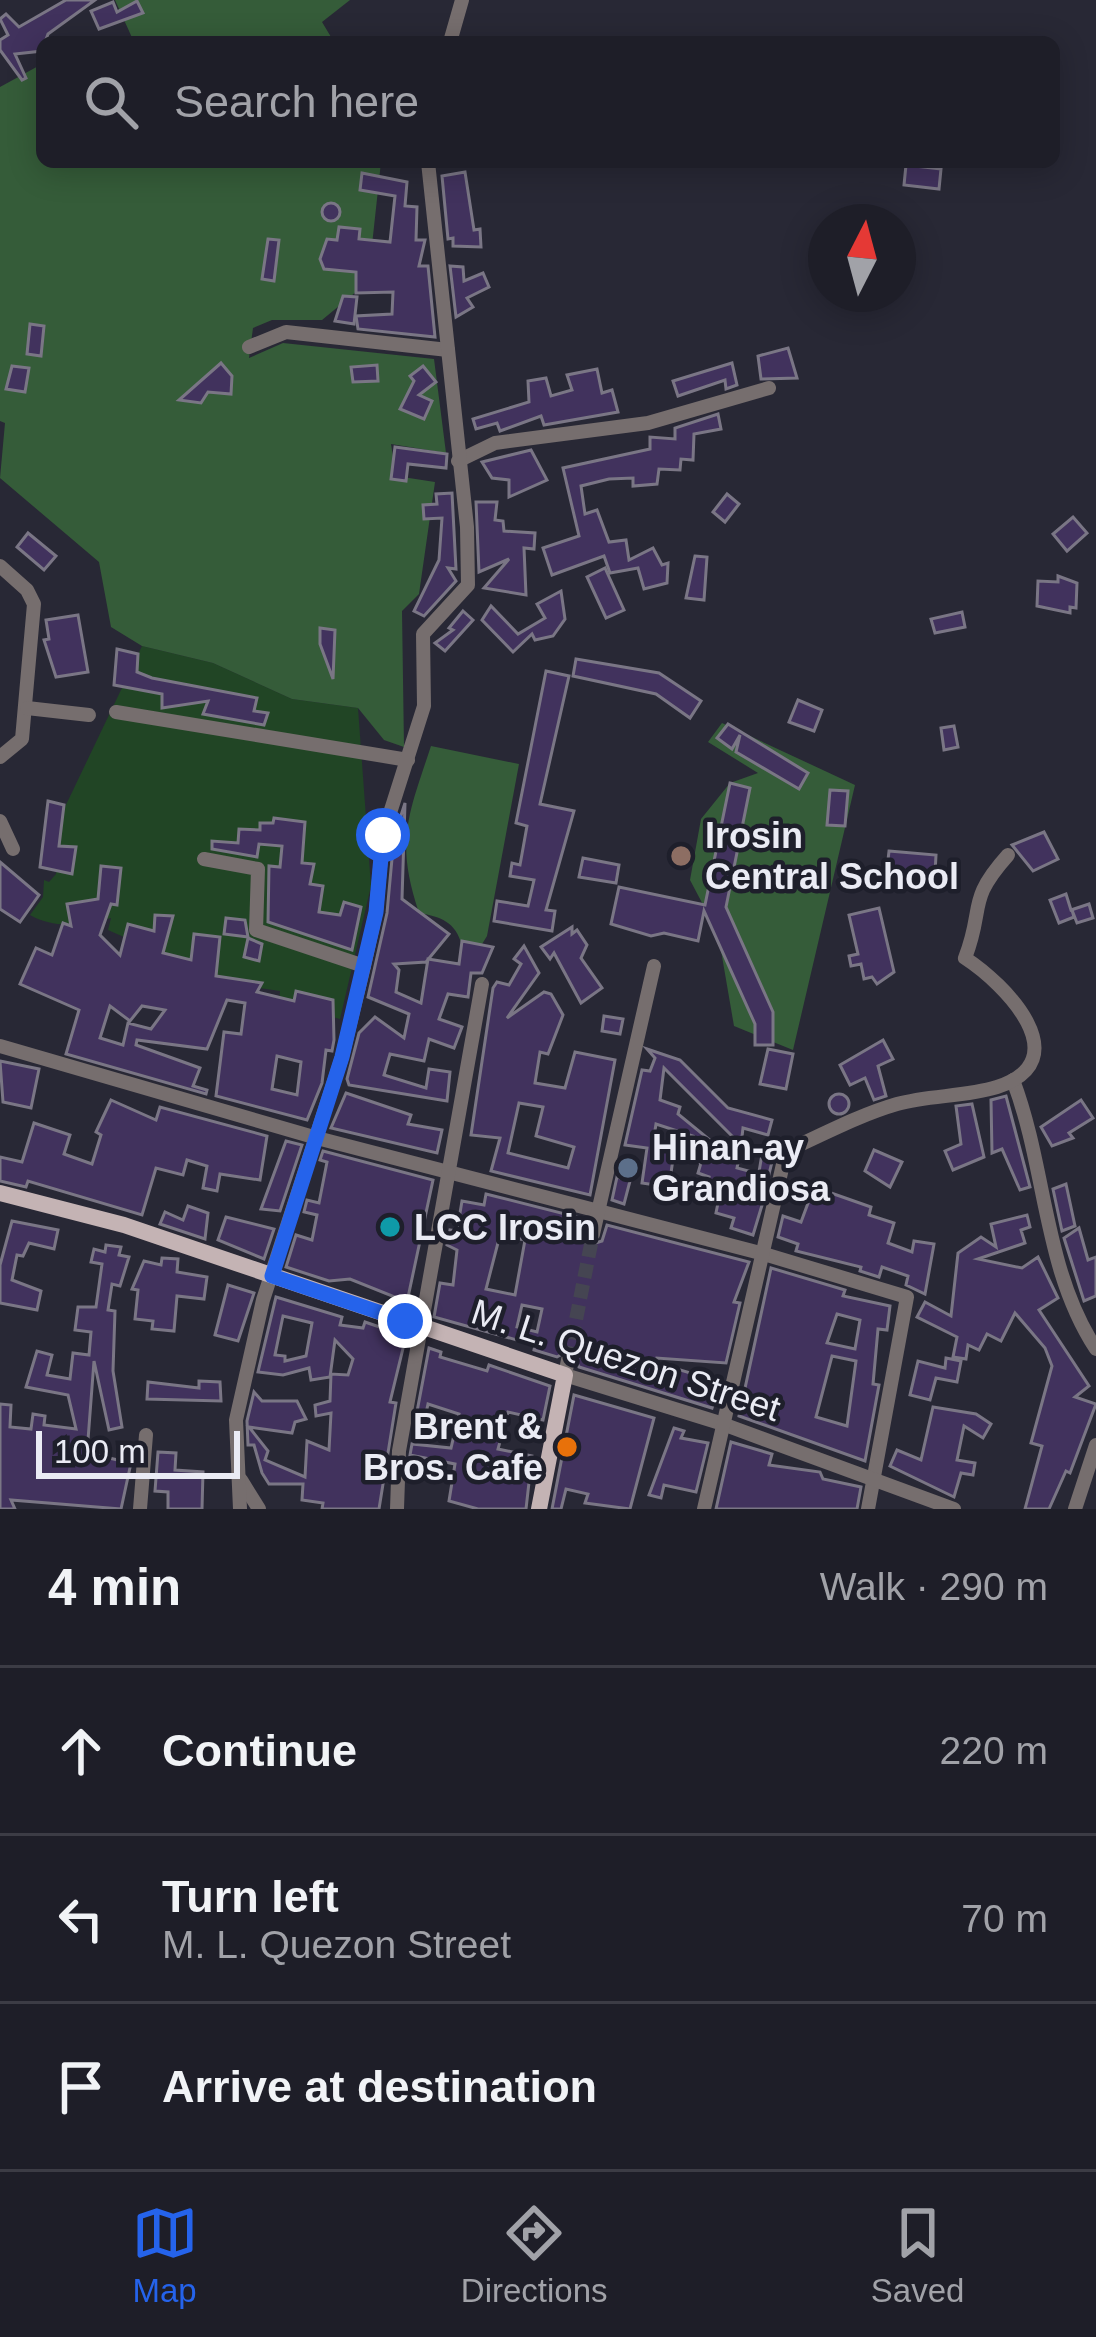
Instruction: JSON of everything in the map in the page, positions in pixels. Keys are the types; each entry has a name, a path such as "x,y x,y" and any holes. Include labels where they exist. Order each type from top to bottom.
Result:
{"main road":[{"name":"M. L. Quezon Street","path":"0,1193 110,1220 421,1326 566,1367"},
{"path":"538,1509 566,1367"}],"street":[{"path":"452,36 462,0"},
{"path":"240,1509 236,1420 272,1276 317,1138 364,966 376,912 380,848 424,706 424,634 468,585 429,168"},
{"path":"249,346 286,332 448,350"},
{"path":"458,461 495,443 647,423 770,388"},
{"path":"0,566 27,590 34,604 22,739 0,757"},
{"path":"27,708 89,715"},
{"path":"116,712 408,760"},
{"path":"0,821 13,849"},
{"path":"704,1509 720,1423 786,1151 900,1103 1013,1080 1034,1057 1036,1035 989,974 965,958 976,928 976,896 1008,855"},
{"path":"204,859 258,868 256,930 364,966"},
{"path":"593,1234 654,966"},
{"path":"397,1509 399,1451 482,984"},
{"path":"0,1046 317,1138 764,1254 907,1297 868,1509"},
{"path":"1013,1080 1025,1111 1060,1282 1096,1349"},
{"name":"M. L. Quezon Street","path":"566,1367 954,1509"},
{"path":"140,1509 146,1435"},
{"path":"1075,1509 1096,1445"},
{"path":"238,1475 259,1509"}],"green space":[{"path":"115,0 350,0 322,22 330,36 131,36"},
{"path":"36,67 36,168 380,168 368,282 322,320 272,320 253,328 249,358 283,343 434,359 446,453 391,444 396,476 435,482 419,594 402,611 404,747 384,740 358,708 292,699 213,663 142,646 111,627 99,562 0,478 5,423 0,421 0,87"},
{"path":"142,646 213,663 292,699 358,708 371,886 340,1019 279,1003 280,991 187,978 169,957 108,930 111,918 60,924 30,915 43,897 44,880 49,882 56,874 64,809"},
{"path":"722,723 855,785 793,1050 734,1026 718,933 690,880 701,819 730,783 758,773 708,742"},
{"path":"431,746 519,764 487,936 479,949 462,945 446,922 419,913 412,888 407,829"}],"building":[{"path":"66,0 95,0 47,36 36,36 36,52 15,54 26,78 22,80 0,50 0,40 8,35 0,19 6,14 19,27"},
{"path":"137,1 143,13 99,29 91,11 113,2 117,12"},
{"path":"906,168 941,169 939,189 904,185"},
{"path":"465,172 481,247 453,246 453,238 448,239 442,176"},
{"path":"362,173 407,182 405,206 417,207 416,240 425,240 419,266 428,266 435,337 358,329 356,316 392,314 393,292 356,293 356,272 324,269 320,259 327,239 337,240 339,227 360,229 359,239 390,242 395,196 360,190"},
{"path":"331,203 340,212 331,221 322,212"},
{"path":"268,239 279,240 274,281 262,279"},
{"path":"450,266 463,267 464,281 483,273 489,287 467,298 473,307 456,317"},
{"path":"343,296 357,297 354,324 335,321"},
{"path":"30,324 44,326 41,356 27,354"},
{"path":"788,348 797,378 761,379 758,356"},
{"path":"221,363 232,376 231,394 208,392 201,403 179,400"},
{"path":"732,363 737,385 726,389 725,380 678,396 673,381"},
{"path":"377,365 378,381 353,382 351,367"},
{"path":"12,366 29,368 25,392 6,389"},
{"path":"423,366 436,382 419,395 432,401 424,419 400,409 414,381 410,376"},
{"path":"597,369 602,393 612,390 618,412 544,425 541,416 500,431 497,423 476,429 473,419 529,402 528,381 546,378 551,396 572,390 567,375"},
{"path":"718,414 721,429 694,434 693,460 681,459 680,470 659,469 657,484 633,486 633,478 581,486 585,514 597,510 609,542 626,540 629,560 653,548 662,565 668,563 667,583 644,589 638,568 610,573 604,556 552,575 543,548 579,536 563,468 650,449 650,437 675,439 675,428"},
{"path":"395,447 447,454 446,468 408,464 406,481 391,479"},
{"path":"531,450 547,480 509,497 509,480 492,478 482,462"},
{"path":"452,493 456,569 448,568 456,581 424,616 414,611 439,560 442,518 424,519 423,505 437,504 436,494"},
{"path":"727,494 739,504 725,522 713,512"},
{"path":"476,502 497,502 495,520 503,521 504,531 535,533 534,549 524,548 526,595 484,588 509,559 479,572"},
{"path":"1073,517 1087,533 1067,551 1053,534"},
{"path":"28,533 56,556 44,570 17,547"},
{"path":"695,556 707,557 704,600 686,598"},
{"path":"605,568 624,610 606,618 587,577"},
{"path":"1058,576 1077,583 1076,608 1070,607 1070,613 1037,606 1038,581 1058,582"},
{"path":"561,591 565,619 553,636 535,640 532,634 513,652 482,620 491,606 518,634 545,618 537,604"},
{"path":"463,611 473,620 445,651 435,643 453,630 449,628"},
{"path":"962,612 965,627 935,633 931,619"},
{"path":"78,615 88,672 56,677 44,640 49,639 46,620"},
{"path":"320,628 335,630 333,679 320,644"},
{"path":"117,649 138,654 137,672 152,678 257,698 254,711 268,713 264,725 203,714 208,701 162,708 162,694 114,685"},
{"path":"576,659 659,673 701,701 690,718 656,694 573,676"},
{"path":"546,671 569,676 540,804 574,811 546,910 555,911 552,931 494,921 497,901 528,906 534,880 510,876 512,863 520,865 527,826 516,823"},
{"path":"798,700 822,710 814,731 789,722"},
{"path":"728,724 808,773 799,789 736,752 740,735 732,749 717,738"},
{"path":"954,726 958,747 944,750 941,728"},
{"path":"730,783 750,788 726,907 773,1012 773,1045 755,1045 755,1024 704,911 698,941 664,933 651,936 611,924 619,887 705,905"},
{"path":"830,790 848,791 845,826 827,825"},
{"path":"48,801 64,805 59,846 76,847 72,874 40,867"},
{"path":"405,803 402,899 449,934 428,959 459,964 462,941 493,947 482,973 471,973 468,997 448,994 439,1019 462,1027 454,1048 429,1039 424,1061 390,1054 384,1075 426,1088 429,1069 450,1072 447,1101 349,1085 347,1079 359,1033 375,1017 404,1038 409,1014 368,997 387,913 394,837","holes":["428,960 421,1003 396,992 399,970 394,964"]},
{"path":"274,818 305,822 302,863 314,864 310,884 323,886 319,912 340,915 344,902 361,907 352,950 268,922 269,866 280,867 282,846 259,844 257,857 212,849 212,841 238,843 239,829 260,830 260,823 273,823"},
{"path":"1044,832 1058,859 1033,871 1012,845"},
{"path":"889,851 936,855 935,873 887,869"},
{"path":"583,858 619,865 616,883 579,877"},
{"path":"0,862 39,895 20,922 0,909"},
{"path":"101,866 121,868 117,905 111,904 100,935 120,955 128,924 154,931 155,915 173,916 163,953 191,960 194,934 220,937 216,976 262,983 257,992 294,1001 296,991 333,1000 332,1051 326,1050 322,1083 307,1120 216,1096 224,1032 241,1034 245,1003 227,1000 207,1049 137,1040 136,1045 200,1068 193,1086 207,1090 206,1094 66,1054 79,1010 20,984 36,948 52,955 63,923 71,926 67,904 98,899","holes":["110,1006 130,1021 142,1006 165,1010 151,1029 128,1023 123,1045 100,1038","277,1056 301,1062 297,1095 272,1089"]},
{"path":"1066,894 1071,910 1089,904 1093,918 1077,923 1072,910 1074,917 1059,923 1050,900"},
{"path":"879,908 894,972 877,984 872,977 864,979 861,964 851,966 849,956 858,954 849,915"},
{"path":"226,918 245,920 248,937 224,934"},
{"path":"572,927 572,934 577,930 587,945 581,958 602,988 581,1003 554,953 550,959 541,947"},
{"path":"248,938 262,944 259,961 244,957"},
{"path":"524,946 539,973 507,1018 544,992 551,994 563,1015 548,1054 540,1052 535,1083 565,1088 575,1052 615,1060 590,1195 491,1171 500,1138 471,1135 493,988 497,982 509,985 521,964 514,959","holes":["519,1103 543,1107 536,1136 574,1147 568,1168 508,1153"]},
{"path":"604,1016 623,1019 620,1034 602,1031"},
{"path":"883,1040 893,1059 878,1066 886,1096 874,1100 865,1078 850,1085 840,1065"},
{"path":"647,1049 680,1060 728,1108 772,1120 768,1135 743,1128 741,1145 664,1068 660,1100 680,1107 678,1114 738,1163 737,1168 760,1174 754,1199 763,1202 753,1235 731,1228 734,1218 716,1213 718,1203 701,1200 709,1177 698,1173 701,1163 683,1152 693,1136 656,1124 652,1149 674,1152 669,1187 642,1183 647,1148 625,1145 642,1070 650,1071 655,1058"},
{"path":"768,1049 793,1054 786,1089 760,1084"},
{"path":"0,1061 39,1069 31,1108 3,1102"},
{"path":"346,1093 411,1115 408,1124 442,1130 437,1153 331,1128"},
{"path":"839,1094 849,1104 839,1114 829,1104"},
{"path":"1006,1096 1030,1187 1020,1190 1002,1149 992,1153 991,1100"},
{"path":"111,1100 156,1120 160,1107 267,1136 260,1180 220,1174 217,1191 203,1188 207,1166 187,1160 183,1175 156,1168 142,1215 28,1181 26,1187 0,1181 0,1157 22,1162 34,1123 70,1135 64,1154 92,1164 101,1135 96,1132"},
{"path":"1081,1100 1093,1118 1069,1133 1073,1138 1052,1146 1041,1127"},
{"path":"972,1104 984,1157 953,1170 945,1151 961,1144 956,1106"},
{"path":"286,1141 302,1145 280,1211 261,1209"},
{"path":"763,1148 775,1150 769,1174 759,1172"},
{"path":"874,1150 902,1162 890,1187 865,1171"},
{"path":"323,1151 433,1180 407,1302 350,1279 329,1281 286,1267 296,1235 312,1240 317,1215 304,1212 307,1200 319,1203 327,1162 320,1160"},
{"path":"617,1177 630,1181 624,1204 612,1200"},
{"path":"1066,1184 1075,1226 1062,1231 1053,1189"},
{"path":"814,1187 871,1207 869,1215 894,1223 888,1243 912,1252 914,1241 934,1244 925,1294 906,1285 908,1276 882,1267 879,1277 860,1271 861,1267 796,1251 798,1244 778,1237 783,1216 801,1222"},
{"path":"486,1194 585,1219 582,1236 589,1245 602,1241 607,1225 749,1262 734,1302 740,1303 726,1363 657,1358 657,1363 720,1382 712,1408 579,1367 571,1349 557,1357 534,1350 535,1345 434,1317 440,1283 453,1285 457,1250 447,1245 450,1230 457,1231 462,1201 484,1205","holes":["500,1235 525,1240 515,1295 486,1289","522,1305 542,1309 537,1332 517,1327"]},
{"path":"188,1206 208,1213 205,1239 160,1224 165,1212 183,1220"},
{"path":"1027,1215 1030,1227 1021,1230 1025,1243 978,1259 1022,1268 1038,1257 1058,1298 1039,1310 1089,1386 1075,1397 1096,1404 1070,1473 1066,1471 1049,1509 1025,1509 1042,1446 1031,1443 1052,1366 1045,1348 1015,1313 1001,1341 987,1334 979,1350 968,1345 966,1359 953,1357 957,1337 917,1317 925,1302 951,1316 958,1253 981,1237 996,1247 991,1224"},
{"path":"226,1217 274,1229 264,1259 218,1240"},
{"path":"12,1221 58,1230 54,1249 29,1243 23,1256 17,1255 12,1280 41,1291 37,1310 0,1303 0,1265"},
{"path":"1079,1228 1088,1260 1096,1257 1096,1296 1084,1301 1064,1238"},
{"path":"106,1245 121,1247 119,1255 129,1257 120,1286 112,1284 108,1310 115,1311 113,1371 122,1427 109,1430 94,1361 87,1453 131,1463 121,1509 11,1500 15,1509 0,1509 0,1404 11,1405 10,1427 31,1429 33,1414 45,1416 44,1425 76,1429 68,1395 26,1387 37,1351 52,1355 47,1375 70,1379 73,1353 89,1355 91,1332 75,1330 78,1307 96,1307 102,1264 91,1262 94,1249 105,1252"},
{"path":"162,1258 178,1259 177,1272 207,1277 204,1299 177,1296 174,1331 152,1329 153,1321 135,1319 138,1290 132,1289 144,1261 161,1265"},
{"path":"771,1268 845,1290 843,1296 890,1306 887,1330 878,1329 873,1384 879,1385 865,1461 739,1416","holes":["837,1314 860,1320 855,1349 827,1343","832,1356 856,1361 847,1426 816,1417"]},
{"path":"228,1285 254,1293 238,1341 215,1335"},
{"path":"276,1297 342,1317 340,1325 363,1328 365,1322 406,1336 390,1402 396,1403 379,1509 322,1509 323,1503 302,1500 303,1484 269,1484 254,1445 248,1445 247,1421 254,1392 262,1401 297,1401 306,1419 295,1422 292,1433 249,1427 268,1451 265,1460 305,1477 307,1441 329,1450 331,1413 316,1416 315,1405 330,1401 331,1374 348,1375 353,1359 335,1340 330,1377 311,1380 309,1368 283,1375 258,1372","holes":["283,1316 312,1323 306,1356 285,1361 285,1356 275,1355"]},
{"path":"429,1348 441,1352 440,1357 487,1371 489,1365 550,1386 543,1420 508,1412 498,1449 532,1456 526,1509 478,1509 449,1501 455,1464 410,1455 412,1444 451,1448 459,1414 428,1404 425,1418 416,1417"},
{"path":"946,1358 961,1361 957,1382 936,1378 930,1400 910,1395 918,1361 945,1368"},
{"path":"199,1381 220,1382 221,1401 147,1399 148,1382 199,1388"},
{"path":"574,1395 654,1418 630,1509 585,1503 588,1494 566,1489 561,1509 552,1509"},
{"path":"933,1407 976,1414 991,1424 983,1438 964,1426 957,1460 975,1463 973,1475 961,1473 954,1497 890,1466 897,1450 921,1460"},
{"path":"674,1428 684,1431 681,1438 708,1443 696,1492 664,1485 661,1498 649,1495"},
{"path":"731,1442 772,1454 769,1465 820,1472 823,1479 861,1487 857,1509 716,1509"},
{"path":"158,1452 176,1453 175,1470 203,1472 202,1509 168,1509 168,1492 155,1491"}],"tunnel":[{"path":"568,1360 593,1234"}],"place":[{"name":"Irosin Central School","path":"681,856"},
{"name":"Hinan-ay Grandiosa","path":"628,1168"},
{"name":"LCC Irosin","path":"390,1227"},
{"name":"Brent & Bros. Cafe","path":"567,1447"}],"route":[{"path":"383,835 376,912 342,1057 272,1276 405,1321"}]}
